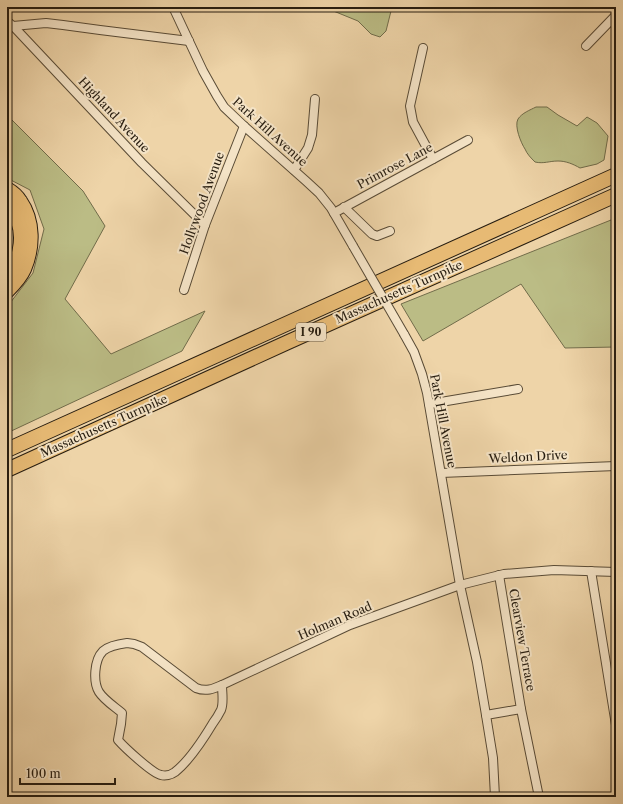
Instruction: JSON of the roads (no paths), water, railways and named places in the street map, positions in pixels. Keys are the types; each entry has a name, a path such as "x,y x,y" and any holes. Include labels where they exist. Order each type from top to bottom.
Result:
{"highway":[{"name":"Massachusetts Turnpike","path":"7,450 616,175"},
{"path":"7,189 20,201 27,214 31,228 31,241 24,270 7,291"},
{"name":"Massachusetts Turnpike","path":"7,470 616,195"},
{"path":"7,202 19,222 21,235 16,263 7,277"}],"street":[{"name":"Park Hill Avenue","path":"173,7 206,78 220,101 230,114 319,193 331,208 413,349 422,374 429,404 460,585 477,662 493,758 495,797"},
{"path":"586,46 616,15"},
{"path":"10,24 64,25 189,41"},
{"name":"Highland Avenue","path":"10,24 142,163 205,225"},
{"path":"423,48 410,106 413,122 433,159"},
{"path":"294,170 308,148 312,135 315,99"},
{"name":"Hollywood Avenue","path":"184,290 205,225 244,126"},
{"name":"Primrose Lane","path":"334,213 468,140"},
{"path":"344,207 372,234 377,236 390,231"},
{"path":"429,404 518,389"},
{"name":"Weldon Drive","path":"441,473 616,466"},
{"name":"Clearview Terrace","path":"460,585 504,574 554,570 616,572"},
{"path":"591,571 616,725"},
{"name":"Clearview Terrace","path":"499,575 521,709 539,797"},
{"name":"Holman Road","path":"222,685 221,710 206,735 190,756 174,772 167,775 159,775 144,764 118,740 122,713 100,694 96,684 95,672 97,662 102,652 116,645 130,644 142,647 196,688 202,690 212,690 222,685 350,626 460,585"},
{"name":"Clearview Terrace","path":"486,715 521,709"}]}
